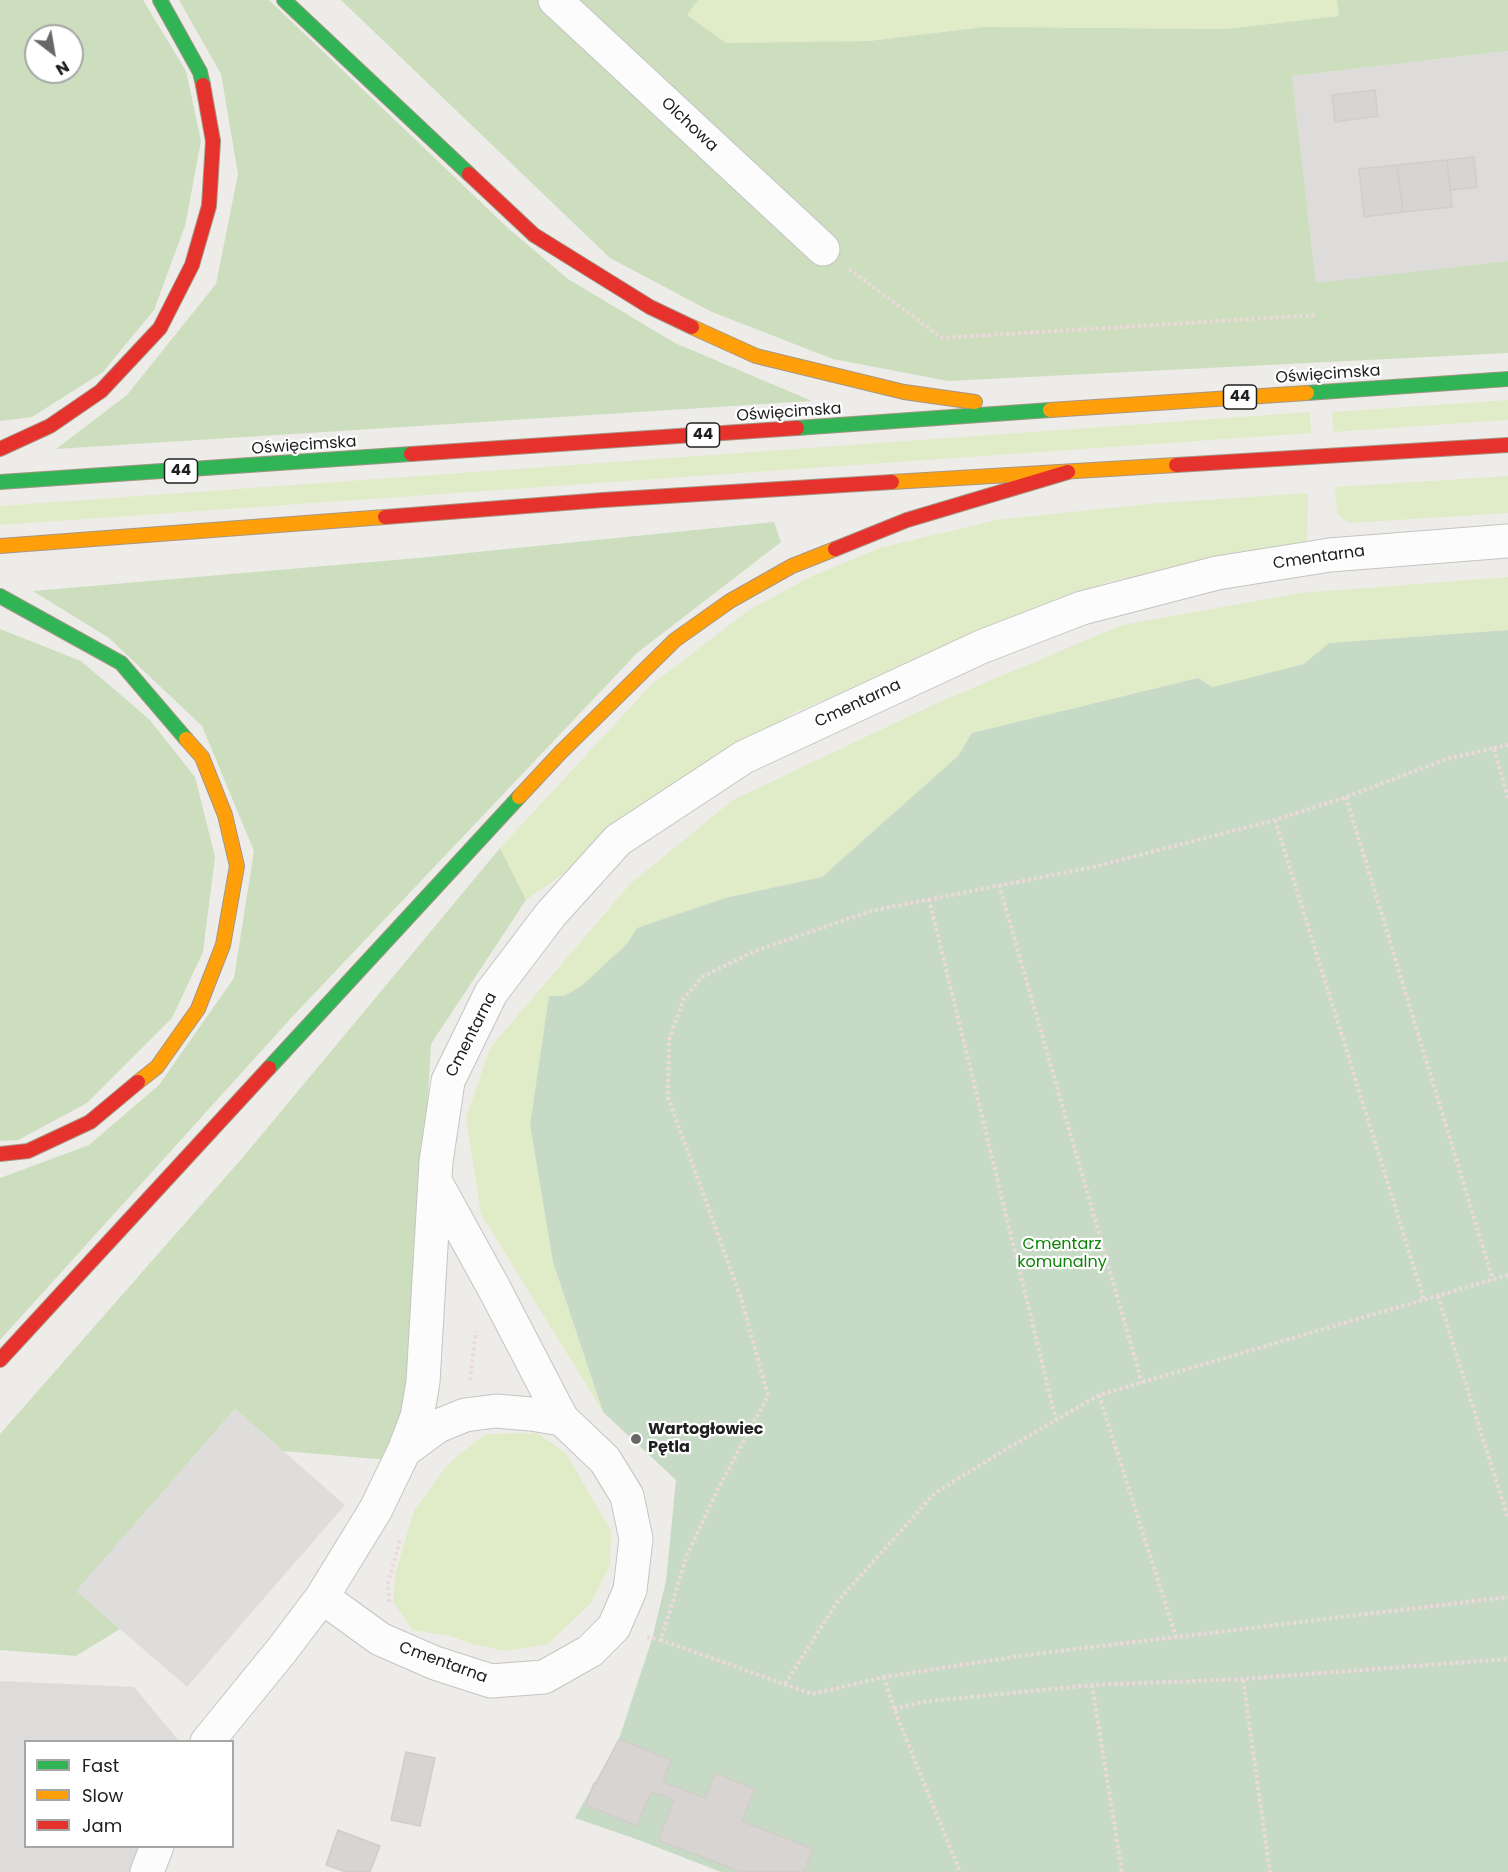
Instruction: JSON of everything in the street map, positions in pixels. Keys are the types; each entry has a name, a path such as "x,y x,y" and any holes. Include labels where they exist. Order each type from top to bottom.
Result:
{"main road":[{"path":"0,449 50,426 101,391 160,327 192,265 209,206 213,141 200,72 160,0"},
{"path":"284,0 534,235 650,307 756,356 904,392 1045,411"},
{"name":"Oświęcimska","path":"0,482 1508,380"},
{"path":"0,546 603,500 1508,445"},
{"path":"0,1360 561,752 675,640 730,601 792,566 907,520 1068,472"},
{"path":"0,596 121,663 202,757 225,815 237,866 223,945 198,1009 157,1067 90,1122 28,1151 0,1154"}],"street":[{"name":"Olchowa","path":"555,0 823,249"},
{"name":"Cmentarna","path":"209,1740 322,1597 376,1509 404,1451 417,1417 423,1382 436,1162 448,1081 491,993 551,914 618,840 744,757 981,647 1082,608 1217,573 1330,555 1508,541"},
{"name":"Cmentarna","path":"322,1597 380,1639 435,1664 491,1681 544,1677 590,1651 614,1627 630,1590 636,1539 627,1496 604,1460 562,1419 436,1183"},
{"name":"Cmentarna","path":"404,1451 438,1426 465,1415 496,1411 562,1419"},
{"path":"147,1872 156,1848"}],"path":[{"path":"823,249 942,338 1316,315"},
{"path":"661,1640 687,1555 719,1487 768,1396 741,1298 668,1097 669,1040 684,998 702,977 755,951 871,911 1093,867 1275,820 1346,797 1447,759 1508,745"},
{"path":"1494,748 1508,798"},
{"path":"1346,797 1493,1280"},
{"path":"1275,820 1424,1300"},
{"path":"999,885 1142,1383"},
{"path":"929,899 1056,1420"},
{"path":"785,1684 838,1600 935,1493 1002,1450 1099,1395 1508,1275"},
{"path":"1438,1296 1508,1518"},
{"path":"1099,1395 1176,1637"},
{"path":"652,1638 812,1694 884,1677 1026,1655 1508,1597"},
{"path":"894,1709 921,1702 1092,1685 1242,1679 1508,1659"},
{"path":"884,1677 894,1709 960,1872"},
{"path":"1242,1679 1269,1872"},
{"path":"1092,1685 1122,1872"}],"shaded area":[{"path":"1508,51 1508,261 1316,284 1292,76"},
{"path":"235,1409 345,1505 187,1687 76,1591"},
{"path":"0,1681 134,1687 178,1740 24,1740 24,1848 157,1848 147,1872 0,1872"}],"green space":[{"path":"0,0 143,0 186,71 201,141 185,226 154,310 103,372 32,417 0,421"},
{"path":"179,0 269,0 509,229 568,279 675,343 812,401 56,449 127,395 216,284 238,174 221,74"},
{"path":"341,0 698,0 687,15 726,43 869,41 984,27 1226,29 1339,16 1337,0 1508,0 1508,51 1292,76 1316,283 1508,261 1508,353 948,381 833,359 712,312 610,258"},
{"path":"698,0 1337,0 1339,16 1226,29 984,27 869,41 726,43 687,15"},
{"path":"1508,400 1508,420 1333,432 1332,412"},
{"path":"1310,412 1311,433 0,525 0,506"},
{"path":"1508,476 1508,513 1349,523 1337,514 1335,487"},
{"path":"1308,493 1307,546 1110,581 793,713 526,900 500,848 652,684 749,610 810,577 880,548 996,520 1147,504"},
{"path":"774,522 781,542 637,653 292,1017 0,1340 0,1178 89,1145 159,1085 234,978 254,851 202,726 109,638 33,591 418,558"},
{"path":"1508,577 1508,630 1329,643 1304,664 1233,682 1212,687 1198,678 972,733 958,756 822,877 725,898 637,928 628,944 580,987 564,996 550,996 530,1125 553,1262 603,1412 481,1214 466,1118 490,1048 630,884 733,800 937,703 1122,625 1301,593"},
{"path":"0,629 81,661 149,719 195,777 215,857 203,952 172,1018 87,1103 18,1140 0,1141"},
{"name":"Cmentarz komunalny","path":"1508,630 1508,1872 721,1872 575,1818 619,1739 652,1639 666,1581 676,1480 603,1412 553,1262 530,1125 549,996 564,996 580,987 627,944 637,928 725,898 822,877 958,756 972,733 1198,678 1212,687 1233,682 1304,664 1329,643"},
{"path":"500,848 526,900 431,1044 411,1384 388,1460 283,1451 235,1409 77,1591 120,1629 76,1656 0,1650 0,1434 244,1156"},
{"path":"537,1433 566,1453 611,1531 610,1565 591,1603 548,1644 506,1651 472,1644 450,1636 412,1630 393,1601 396,1570 414,1511 447,1465 485,1434"}],"building":[{"path":"1375,90 1378,116 1335,122 1332,95"},
{"path":"1474,157 1477,187 1450,190 1447,160"},
{"path":"1447,160 1452,207 1403,212 1397,165"},
{"path":"1397,165 1403,212 1364,217 1359,169"},
{"path":"619,1739 671,1760 663,1782 705,1798 715,1773 755,1789 742,1821 813,1849 804,1872 741,1872 658,1840 674,1800 659,1793 659,1795 651,1792 637,1826 586,1805 594,1783 596,1784"},
{"path":"406,1752 435,1758 420,1826 391,1820"},
{"path":"338,1830 380,1846 370,1872 346,1872 326,1865"}],"traffic: fast":[{"path":"160,0 200,72 203,85"},
{"path":"284,0 469,174"},
{"path":"1307,393 1508,379"},
{"path":"797,428 1050,410"},
{"path":"0,482 411,454"},
{"path":"0,596 121,663 186,739"},
{"path":"269,1068 519,797"}],"traffic: slow":[{"path":"692,327 756,356 904,392 975,402"},
{"path":"1050,410 1307,393"},
{"path":"892,482 1176,465"},
{"path":"0,546 385,517"},
{"path":"519,797 561,752 675,640 730,601 792,566 835,549"},
{"path":"138,1082 157,1067 198,1009 223,945 237,866 225,815 202,757 186,739"}],"traffic: jam":[{"path":"0,449 50,426 101,391 160,328 192,265 209,206 213,141 203,85"},
{"path":"469,174 534,235 650,307 692,327"},
{"path":"411,454 797,428"},
{"path":"1176,465 1508,445"},
{"path":"835,549 907,520 1068,472"},
{"path":"385,517 603,500 892,482"},
{"path":"0,1360 269,1068"},
{"path":"0,1154 28,1151 90,1122 138,1082"}],"place":[{"name":"Wartogłowiec Pętla","path":"636,1439"}]}
